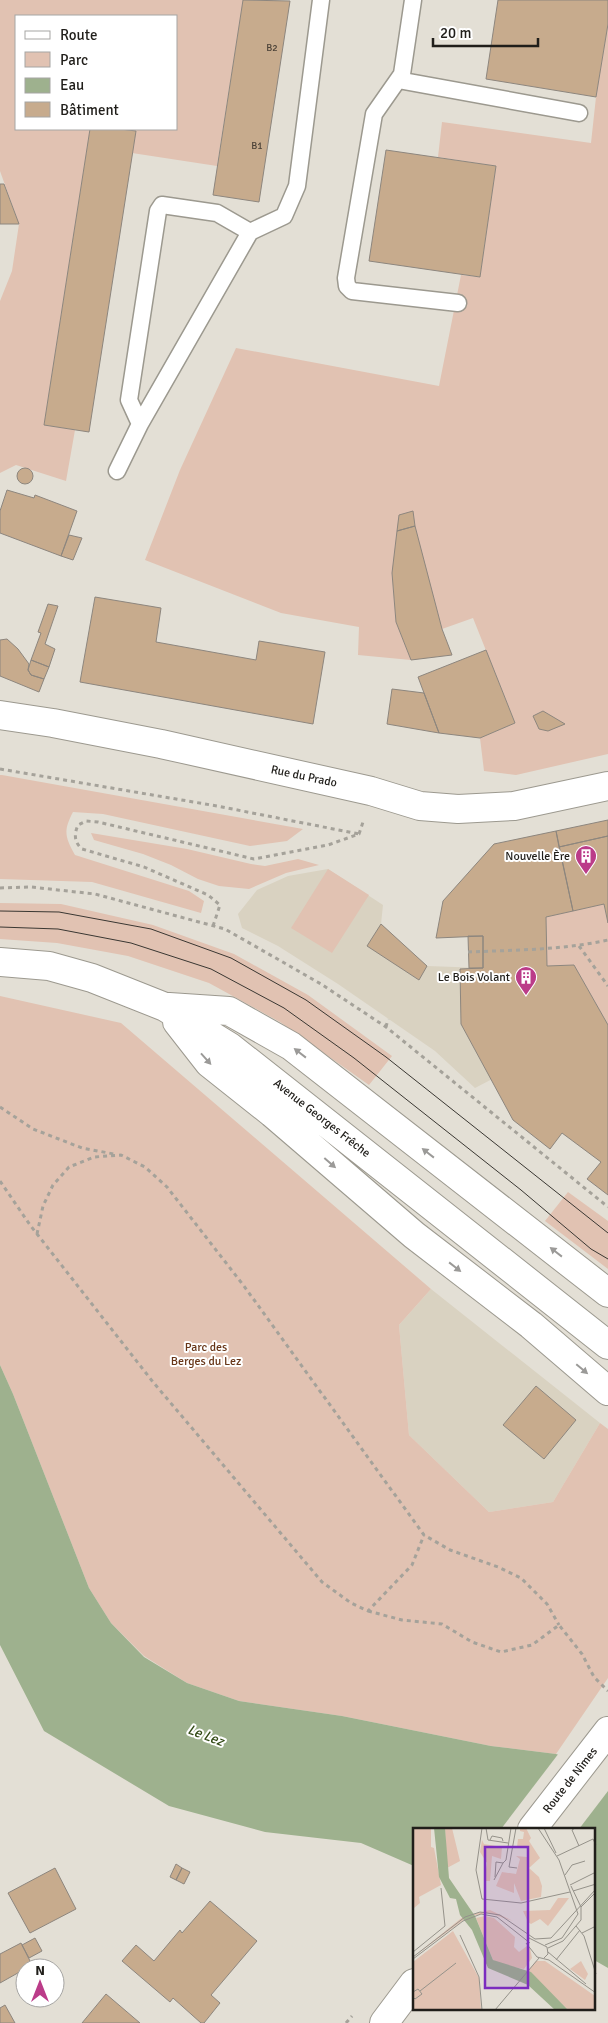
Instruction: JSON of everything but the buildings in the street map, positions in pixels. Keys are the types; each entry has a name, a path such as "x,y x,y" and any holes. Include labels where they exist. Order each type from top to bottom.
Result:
{"main road":[{"name":"Rue du Prado","path":"0,716 53,723 161,744 372,791 420,806 458,808 514,806 608,786"},
{"name":"Avenue Georges Frêche","path":"0,962 57,969 92,978 165,1007 230,1047 608,1345"},
{"path":"165,1007 229,1011 291,1046 601,1287"},
{"path":"165,1007 208,1063 272,1113 414,1235 530,1325 608,1391"},
{"name":"Route de Nîmes","path":"533,1828 608,1731"},
{"path":"384,2023 413,1984"}],"lane":[{"path":"117,471 140,424 250,232 284,216 297,186 321,0"},
{"path":"413,0 402,74 374,114 346,278 347,286 352,291 458,303"},
{"path":"398,80 579,113"},
{"path":"140,424 129,400 158,210 162,205 217,213 250,232"}],"path":[{"path":"0,769 218,806 359,834"},
{"path":"359,834 372,791"},
{"path":"213,926 220,905 208,895 144,867 82,849 77,845 74,834 78,825 86,821 98,822 254,859 328,845 359,834"},
{"path":"0,888 31,887 95,894 225,929 320,984 386,1027 608,1207"},
{"path":"468,952 579,946 608,940"},
{"path":"579,946 608,986"},
{"path":"386,1027 388,1019"},
{"path":"0,1108 33,1129 82,1148 121,1155 145,1166 167,1187 244,1286 424,1535 450,1550 498,1567 521,1578 547,1604 559,1625 582,1654 594,1677 608,1691"},
{"path":"37,1234 43,1206 53,1185 69,1167 94,1157 121,1155"},
{"path":"0,1181 37,1234 152,1382 322,1582 351,1603 368,1611 402,1620 442,1624 472,1642 501,1652 532,1645 559,1625"},
{"path":"368,1611 412,1565 424,1535"}],"shaded area":[{"path":"328,869 383,905 381,924 427,966 483,968 523,1063 475,1088 435,1051 338,984 278,946 242,928 238,914 257,890 288,876"},
{"path":"431,1289 600,1423 553,1502 489,1512 409,1435 399,1325"}],"green space":[{"path":"0,0 243,0 217,166 132,153 136,131 128,130 178,130 178,15 15,15 15,130 90,130 44,425 75,430 66,481 16,465 0,473 0,301 12,271 19,224 0,171"},
{"path":"608,24 608,754 516,775 484,771 480,738 515,723 473,618 442,629 429,583 392,573 396,622 411,660 358,655 359,627 281,613 145,560 180,470 236,348 439,386 461,275 480,277 496,166 438,157 442,122 591,143 596,97"},
{"path":"0,775 303,829 287,841 250,846 103,814 73,812 66,834 75,855 189,891 204,901 201,913 92,882 0,879"},
{"path":"91,833 187,849 265,866 298,859 319,865 286,873 249,889 219,886 198,879 171,865 143,854 94,840"},
{"path":"328,869 369,895 332,953 291,928"},
{"path":"0,903 61,904 153,925 234,954 308,995 392,1056 369,1085 280,1022 209,983 128,956 57,943 0,939"},
{"path":"604,904 608,923 608,1025 574,965 547,966 546,917"},
{"name":"Parc des Berges du Lez","path":"0,996 121,1023 431,1289 399,1325 409,1435 489,1512 553,1502 600,1423 608,1429 608,1678 556,1754 491,1746 342,1716 239,1701 187,1683 144,1656 111,1623 89,1588 0,1365"},
{"path":"568,1192 608,1221 608,1269 545,1221"}],"water":[{"name":"Le Lez","path":"0,1365 89,1588 111,1623 144,1657 187,1683 239,1701 342,1716 491,1746 556,1754 608,1772 608,1968 596,1961 596,1828 413,1828 413,1866 361,1843 265,1832 169,1806 44,1731 0,1645"}],"pier":[{"path":"559,1753 608,1770 608,1791 580,1828 502,1828"}],"tram line":[{"path":"0,911 59,912 151,929 231,958 306,1000 386,1057 608,1233"},
{"path":"0,927 58,929 131,943 211,969 284,1008 354,1058 521,1190 591,1249 608,1259"}],"place":[{"name":"Nouvelle Ère","path":"586,875"},
{"name":"Le Bois Volant","path":"526,996"}]}
